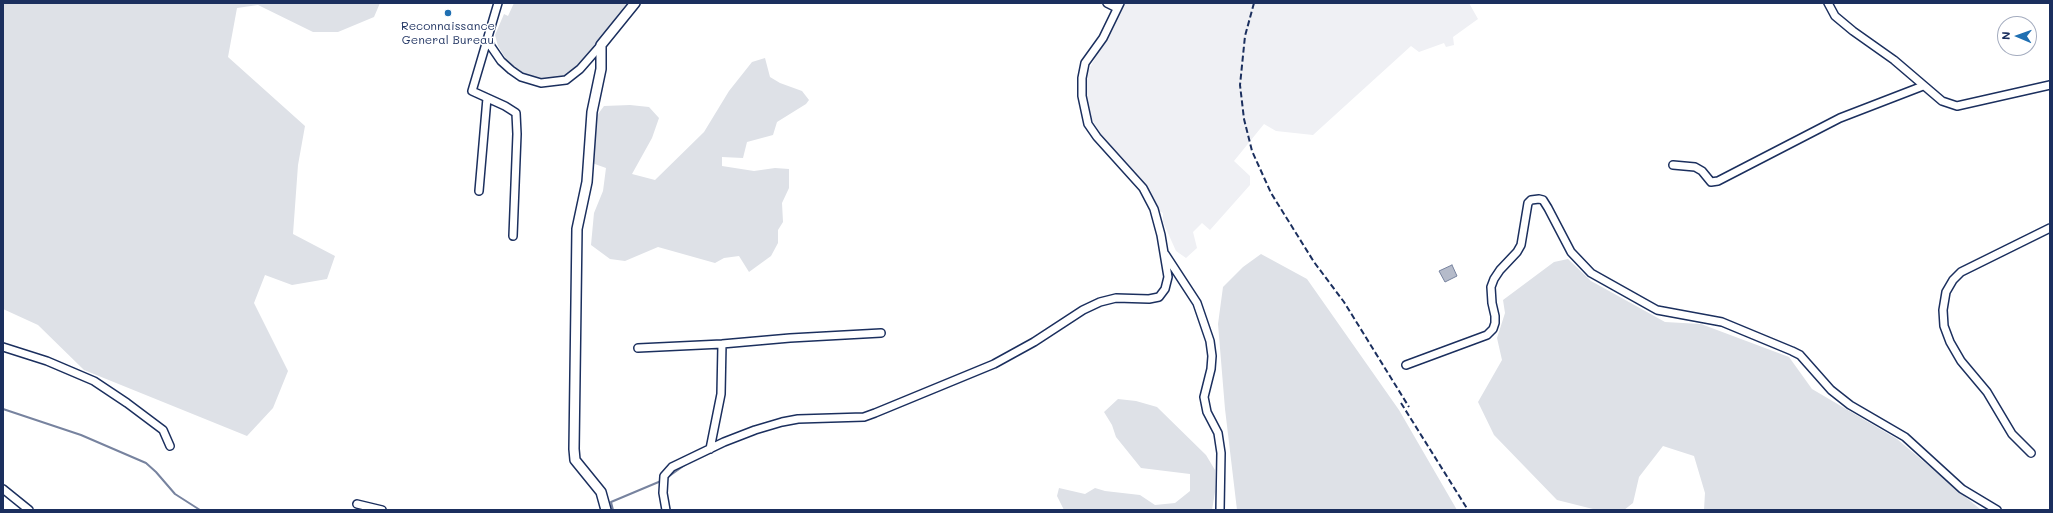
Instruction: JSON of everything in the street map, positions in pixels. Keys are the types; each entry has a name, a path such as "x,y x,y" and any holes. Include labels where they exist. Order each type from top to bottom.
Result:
{"street":[{"path":"498,3 488,42 472,91 506,106 516,113 518,121 513,236"},
{"path":"488,42 501,61 521,77 542,83 566,80 580,69 635,3"},
{"path":"666,510 663,493 664,480 672,467 710,449 755,430 782,422 798,419 864,417 994,364 1034,342 1083,310 1100,302 1116,298 1149,299 1159,296 1165,289 1168,277 1154,209 1143,188 1097,137 1088,124 1084,111 1082,78 1085,63 1103,38 1119,6 1107,3"},
{"path":"1828,3 1835,16 1853,31 1894,60 1942,101 1957,106 2050,85"},
{"path":"601,45 601,69 592,112 587,182 577,229 574,449 575,460 601,492 606,510"},
{"path":"1673,165 1695,167 1702,171 1711,182 1718,181 1840,118 1923,86"},
{"path":"479,191 487,98"},
{"path":"1406,365 1487,335 1493,329 1495,316 1491,288 1494,279 1500,270 1518,252 1521,245 1528,203 1534,198 1539,199 1543,200 1548,208 1571,252 1591,273 1657,310 1722,322 1792,351 1804,359 1826,384 1850,404 1905,437 1962,489 1997,510"},
{"path":"2031,453 2012,434 1987,392 1961,361 1950,342 1944,326 1943,310 1946,292 1953,280 1961,272 2050,228"},
{"path":"1163,250 1197,304 1210,341 1212,356 1211,369 1204,397 1207,412 1218,433 1221,453 1220,510"},
{"path":"638,348 881,333"},
{"path":"710,449 721,394 723,370 722,344"},
{"path":"3,347 47,361 94,381 163,430 170,446"},
{"path":"3,489 30,510"},
{"path":"357,504 382,510"}],"shaded area":[{"path":"3,3 380,3 374,17 338,32 313,32 258,5 237,8 228,57 305,126 298,165 293,234 335,256 327,279 292,285 265,275 254,303 288,371 273,408 247,436 84,370 38,325 3,309"},
{"path":"514,3 627,3 587,55 567,75 557,79 545,80 532,78 518,71 506,59 498,46 495,35 504,14 508,16"},
{"path":"1125,3 1469,3 1478,19 1453,37 1454,45 1446,47 1444,43 1419,52 1411,46 1313,135 1276,131 1264,124 1234,161 1250,176 1250,185 1210,230 1202,223 1193,232 1197,248 1186,258 1176,251 1163,222 1163,213 1157,210 1120,157 1104,139 1088,113 1086,100 1087,73"},
{"path":"765,58 770,77 780,83 802,91 809,100 806,104 777,122 773,135 747,142 743,158 722,157 722,166 754,171 775,168 789,169 789,188 782,203 783,222 778,230 778,243 771,256 749,272 739,256 724,258 715,263 658,247 625,261 610,259 591,245 594,213 603,191 606,168 592,163 595,118 604,106 630,105 649,107 659,118 652,138 632,174 655,180 704,132 729,91 752,62"},
{"path":"1261,254 1307,279 1399,410 1457,510 1237,510 1225,409 1218,324 1223,287 1243,267"},
{"path":"1568,259 1591,281 1665,322 1701,324 1789,357 1812,389 1897,439 1981,510 1704,510 1705,493 1694,456 1663,446 1639,477 1633,503 1624,510 1597,510 1557,500 1494,435 1478,402 1502,360 1497,338 1505,313 1503,300 1554,262"},
{"path":"1118,399 1136,401 1157,407 1206,455 1215,470 1215,492 1212,510 1064,510 1057,496 1059,488 1085,494 1095,488 1105,491 1140,495 1155,505 1175,503 1190,491 1190,474 1141,468 1116,437 1112,425 1104,412"}],"water":[{"path":"1452,265 1457,276 1445,282 1439,271"}],"waterway":[{"path":"3,409 81,435 146,463 175,494 200,510"},
{"path":"665,479 689,462"},
{"path":"613,510 611,502 661,481"}],"railway":[{"path":"1254,3 1245,36 1240,85 1244,119 1252,151 1271,193 1314,262 1344,302 1409,407"},
{"path":"1401,403 1468,510"}],"place":[{"name":"Reconnaissance General Bureau","path":"448,13"}]}
